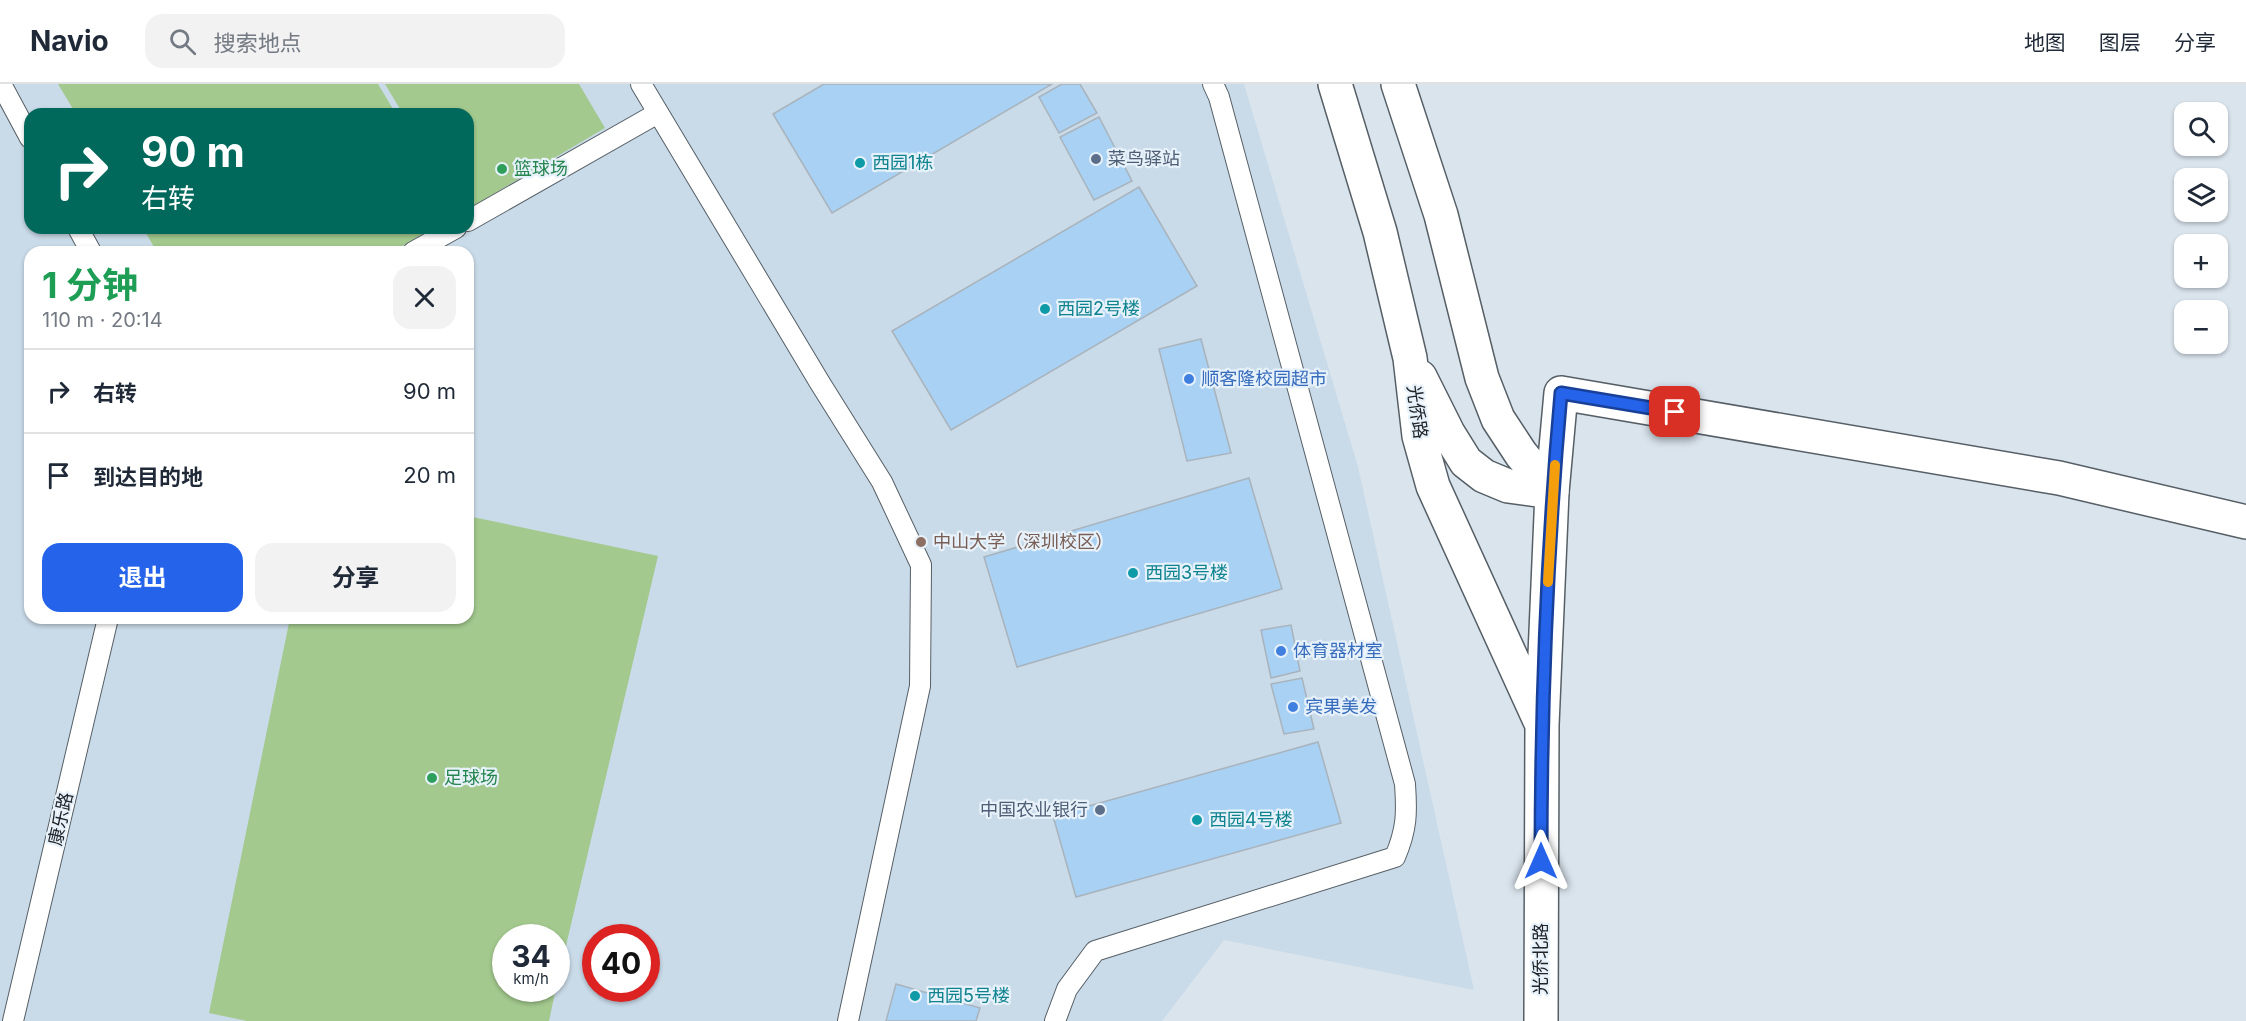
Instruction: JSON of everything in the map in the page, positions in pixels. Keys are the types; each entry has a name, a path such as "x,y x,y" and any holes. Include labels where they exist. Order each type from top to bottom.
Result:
{"street":[{"path":"1398,84 1441,214 1482,378 1498,419 1521,454 1552,492"},
{"name":"光侨路","path":"1343,86 1410,358 1419,436 1433,486 1542,725"},
{"path":"1410,358 1448,433 1466,462 1484,476 1508,486 1552,492"},
{"name":"光侨北路","path":"1541,1021 1542,725 1552,492 1561,393 2059,478 2246,522"}],"lane":[{"path":"1,84 24,127"},
{"path":"640,84 882,482 921,565 920,686 848,1021"},
{"path":"1055,1021 1067,989 1095,951 1395,857 1403,838 1407,819 1406,784 1219,97 1213,84"},
{"path":"474,218 658,113"},
{"path":"424,246 445,234"},
{"name":"康乐路","path":"13,1021 107,624"}],"shaded area":[{"name":"中山大学（深圳校区）","path":"0,84 1244,84 1358,467 1474,990 1224,940 1162,1021 0,1021"}],"green space":[{"path":"58,84 378,84 392,108 72,108"},
{"name":"篮球场","path":"385,84 579,84 605,128 474,205 474,108 399,108"},
{"path":"146,234 423,234 402,246 154,246"},
{"name":"足球场","path":"474,517 658,556 570,929 570,924 492,924 492,1002 553,1002 549,1021 247,1021 209,1013 289,624 474,624"}],"building":[{"name":"西园1栋","path":"824,84 1052,84 832,213 773,114"},
{"path":"1062,84 1080,84 1097,113 1059,133 1039,97"},
{"name":"菜鸟驿站","path":"1099,117 1132,181 1094,200 1060,137"},
{"name":"西园2号楼","path":"1139,187 1197,286 951,430 892,331"},
{"name":"顺客隆校园超市","path":"1201,339 1231,453 1187,461 1159,349"},
{"name":"西园3号楼","path":"1249,478 1282,589 1017,667 984,557"},
{"name":"体育器材室","path":"1291,625 1300,671 1271,678 1261,630"},
{"name":"宾果美发","path":"1302,678 1314,729 1284,734 1271,684"},
{"name":"西园4号楼","path":"1318,742 1341,823 1076,897 1053,816"},
{"name":"西园5号楼","path":"896,984 980,1008 976,1021 886,1021"}],"slow traffic":[{"path":"1548,582 1555,465"}],"place":[{"name":"菜鸟驿站","path":"1096,159"},
{"name":"西园1栋","path":"860,163"},
{"name":"篮球场","path":"502,169"},
{"name":"西园2号楼","path":"1045,309"},
{"name":"顺客隆校园超市","path":"1189,379"},
{"name":"中山大学（深圳校区）","path":"921,542"},
{"name":"西园3号楼","path":"1133,573"},
{"name":"体育器材室","path":"1281,651"},
{"name":"宾果美发","path":"1293,707"},
{"name":"足球场","path":"432,778"},
{"name":"中国农业银行","path":"1100,810"},
{"name":"西园4号楼","path":"1197,820"},
{"name":"西园5号楼","path":"915,996"}],"route":[{"path":"1541,861 1542,725 1552,492 1561,393 1675,412"}]}
